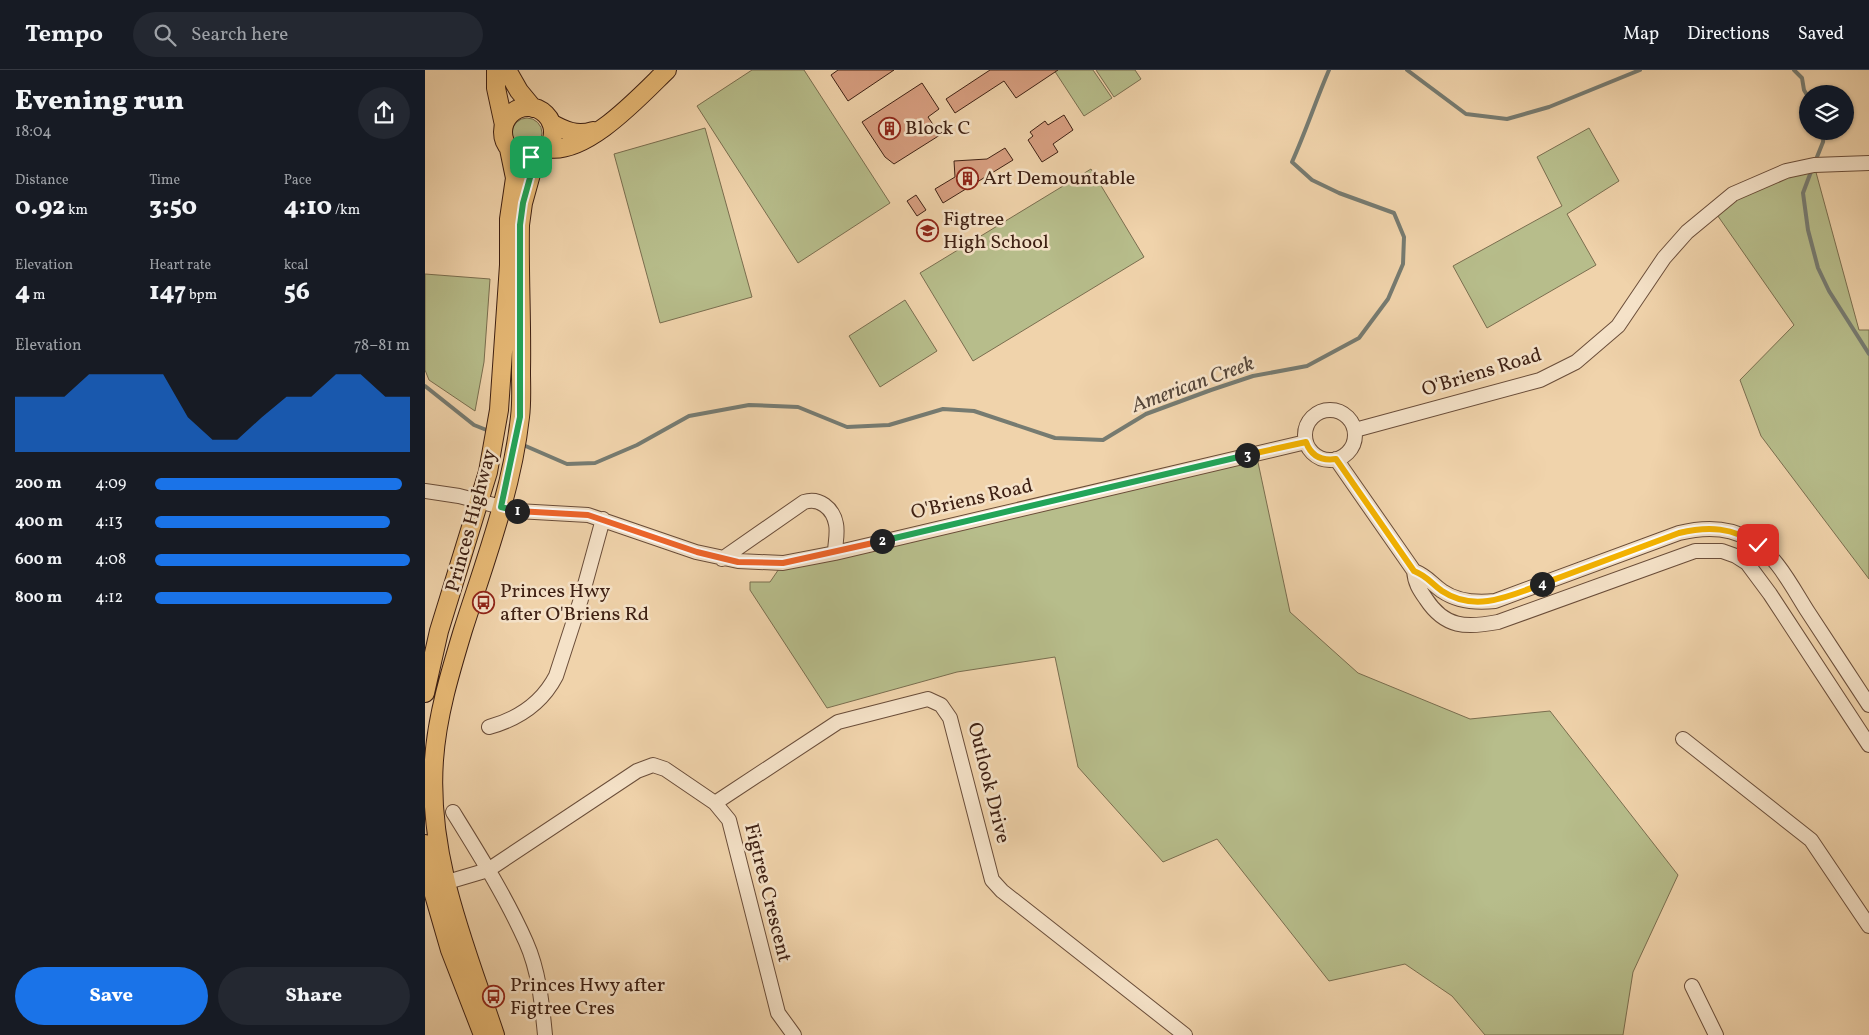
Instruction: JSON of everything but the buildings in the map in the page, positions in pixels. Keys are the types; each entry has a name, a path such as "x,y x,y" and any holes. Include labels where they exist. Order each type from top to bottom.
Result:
{"main road":[{"path":"496,70 496,88 504,124 503,136 509,149 517,155 526,157 572,146 601,128 667,70"},
{"path":"507,70 519,91 533,108 545,115 551,123 565,131 576,133 601,128"},
{"path":"504,124 513,112 533,108"},
{"path":"541,152 552,136 551,123"},
{"name":"Princes Highway","path":"425,693 439,631 488,472 499,410 509,265 509,218 515,178 509,149"},
{"name":"Princes Highway","path":"495,1035 444,883 435,833 433,795 436,741 451,670 501,507 520,417 520,225 523,203 541,152"},
{"path":"425,844 430,881 450,950 483,1035"}],"street":[{"name":"O'Briens Road","path":"1355,430 1540,380 1576,362 1618,326 1664,258 1687,232 1733,194 1786,171 1814,165 1869,163"},
{"path":"1331,410 1346,416 1355,430 1353,446 1343,457 1336,459 1323,460 1317,457 1308,448 1306,442 1305,430 1308,422 1314,415 1322,411 1331,410"},
{"name":"O'Briens Road","path":"425,492 459,496 517,511 573,513 603,519 722,559 755,563 783,563 835,553 1306,442"},
{"path":"1336,459 1414,571 1416,584 1430,605 1445,620 1461,625 1480,626 1519,616 1695,551 1722,551 1735,556 1747,563 1771,594 1869,745"},
{"path":"722,559 804,502 812,500 820,502 827,507 836,522 835,553"},
{"path":"489,727 504,723 523,713 535,704 550,687 556,676 581,598 603,519"},
{"path":"1414,571 1427,576 1441,590 1454,597 1481,602 1495,601 1679,533 1716,528 1731,531 1758,545 1778,566 1869,705"},
{"path":"1747,563 1758,545"},
{"name":"Outlook Drive","path":"715,803 838,722 928,699 941,705 950,718 992,880 1001,891 1185,1035"},
{"path":"1683,739 1811,840 1869,926"},
{"name":"Figtree Crescent","path":"444,883 488,870 637,770 653,765 665,768 715,803 729,820 778,1013 794,1035"},
{"path":"453,812 488,870 526,942 536,973 545,1035"},
{"path":"1692,986 1716,1035"}],"green space":[{"path":"752,70 804,70 890,203 798,263 697,106"},
{"path":"1054,70 1093,70 1112,98 1084,116"},
{"path":"1096,70 1135,70 1141,79 1114,97"},
{"path":"527,118 538,122 542,133 538,144 527,148 516,144 512,133 516,122"},
{"path":"705,128 752,297 660,323 614,154"},
{"path":"1589,128 1619,181 1567,214 1596,265 1487,328 1453,266 1562,206 1537,157"},
{"path":"1814,165 1859,330 1869,330 1869,579 1761,436 1740,380 1794,325 1713,209"},
{"path":"1091,169 1144,257 973,361 920,273"},
{"path":"425,274 490,279 484,362 475,411 429,380 425,370"},
{"path":"905,300 937,351 880,387 849,336"},
{"path":"1256,453 1290,612 1358,673 1470,719 1550,711 1678,875 1633,972 1623,1035 1485,1035 1452,996 1405,964 1329,981 1217,839 1163,862 1078,767 1055,657 957,672 827,708 750,590 750,582 770,582 783,563"}],"waterway":[{"name":"American Creek","path":"521,444 567,464 595,463 637,445 689,416 749,405 798,407 847,427 889,425 943,409 974,411 1055,438 1103,440 1146,414 1211,390 1253,376 1307,366 1359,338 1388,299 1403,264 1404,237 1394,213 1339,193 1312,180 1292,162 1329,70"},
{"name":"American Creek","path":"1407,70 1466,114 1507,119 1549,107 1640,70"},
{"path":"1794,70 1802,78 1803,85"},
{"path":"1815,162 1823,140"},
{"path":"1812,169 1803,193 1808,230 1818,268 1829,291 1869,354"},
{"name":"American Creek","path":"425,386 474,425 489,431"}],"place":[{"name":"Block C","path":"889,129"},
{"name":"Art Demountable","path":"967,179"},
{"name":"Figtree High School","path":"927,231"},
{"name":"Princes Hwy after O'Briens Rd","path":"484,603"},
{"name":"Princes Hwy after Figtree Cres","path":"494,997"}],"route":[{"path":"531,157 536,156 523,203 520,225 520,417 509,479 501,507 523,512 588,515 709,556 738,562 783,563 835,553 1306,442 1308,448 1317,457 1323,460 1336,459 1414,571 1427,576 1441,590 1467,601 1495,601 1691,530 1716,528 1731,531 1758,545"}]}
